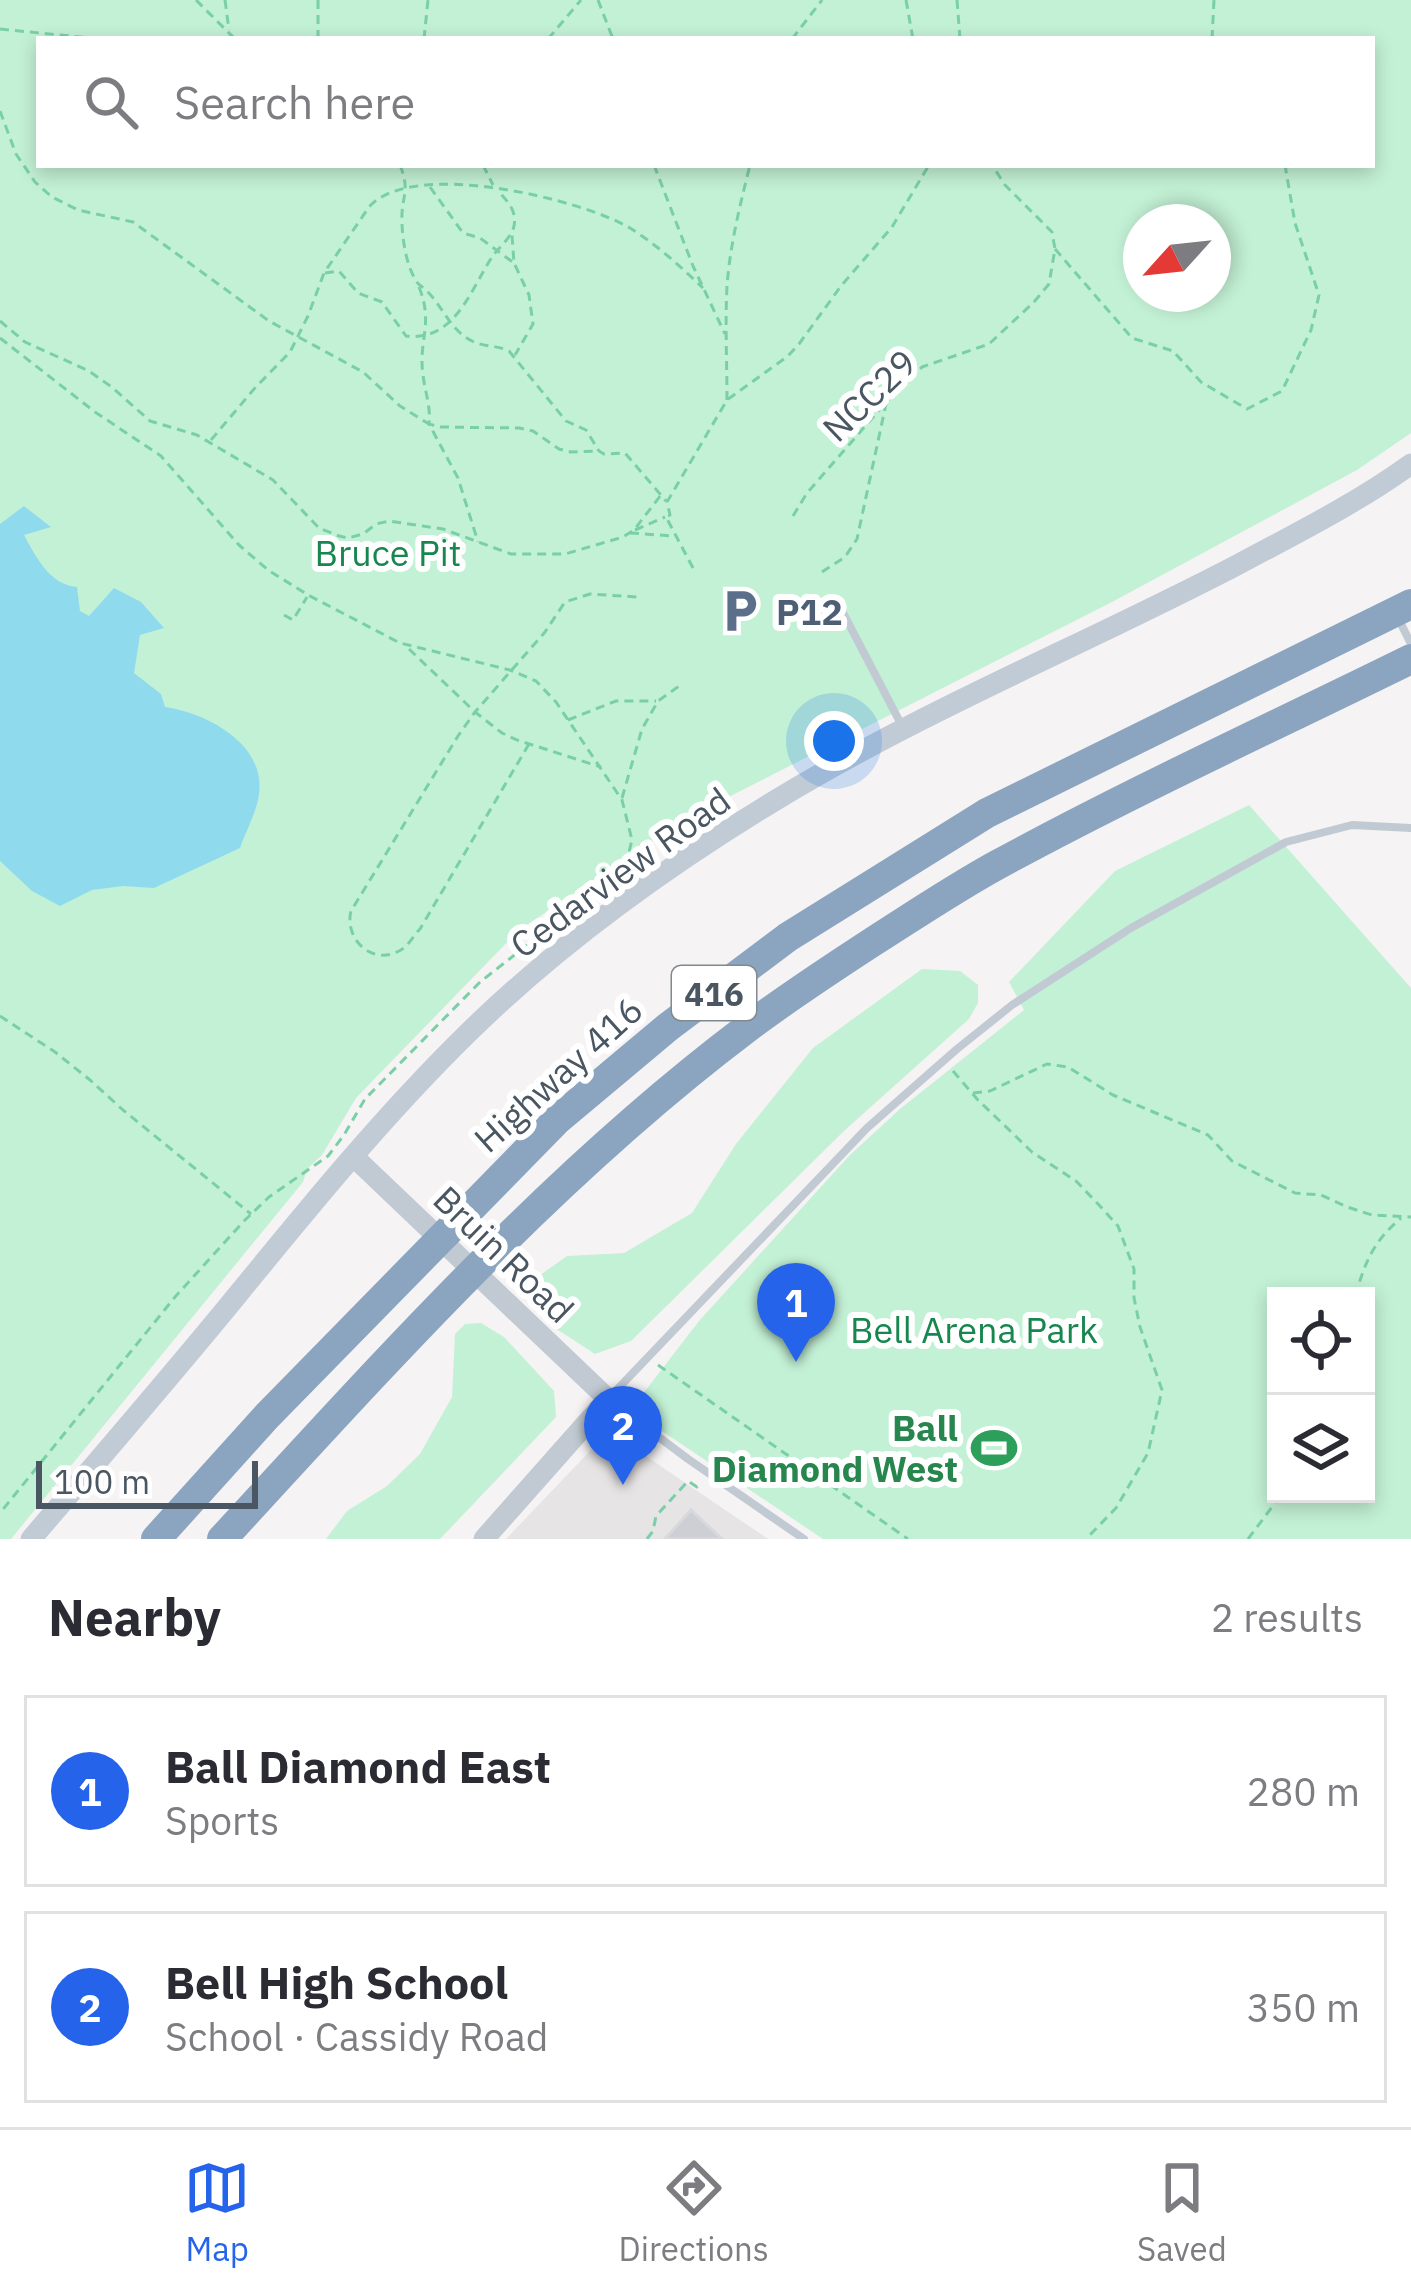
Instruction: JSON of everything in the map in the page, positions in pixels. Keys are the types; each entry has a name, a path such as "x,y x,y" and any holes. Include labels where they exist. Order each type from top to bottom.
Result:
{"highway":[{"name":"Highway 416","path":"156,1539 267,1416 557,1120 788,937 987,813 1403,608"},
{"name":"416","path":"222,1539 529,1214 748,1028 993,867 1246,737 1411,659"}],"main road":[{"name":"Cedarview Road","path":"32,1539 410,1091 472,1029 592,927 769,804 903,729 1318,523 1411,464"}],"street":[{"name":"Bruin Road","path":"354,1157 608,1399"},
{"path":"484,1539 608,1399"}],"lane":[{"path":"839,605 903,729"},
{"path":"1403,608 1411,644"},
{"path":"804,1539 608,1399 867,1128 1012,1005 1131,928 1286,842 1352,825 1411,828"}],"path":[{"path":"196,0 232,36"},
{"path":"225,0 229,32"},
{"path":"318,0 318,36"},
{"path":"424,36 428,0"},
{"path":"551,36 581,0"},
{"path":"598,0 612,36"},
{"path":"794,36 822,0"},
{"path":"906,0 912,36"},
{"path":"957,0 960,36"},
{"path":"1213,36 1214,0"},
{"path":"0,29 70,36"},
{"path":"0,111 16,154 52,197 78,210 133,222 226,293 363,372 400,406 429,424 519,428 560,449 599,451"},
{"path":"401,168 408,187 402,229 411,274 428,311 422,372 429,424 458,478 478,542"},
{"path":"485,168 512,207 514,263 529,296 533,324 514,357"},
{"path":"655,168 725,335"},
{"path":"727,400 725,335 731,260 749,168"},
{"path":"667,502 727,400 799,344 892,227 927,168"},
{"path":"994,168 1052,232 1055,249 1132,338 1173,351 1201,382 1247,409 1282,391 1311,330 1318,295 1295,223 1286,168"},
{"path":"210,442 290,352 324,273 376,199 408,187 455,183 496,188 579,208 626,226 665,252 703,288"},
{"path":"428,184 463,233 480,238 514,263"},
{"path":"324,273 339,272 358,293 382,302 406,336 424,336 466,306 496,251 512,233"},
{"name":"NCC29","path":"793,516 807,493 922,367 989,344 1034,302 1049,284 1055,249"},
{"path":"0,321 25,342 89,371 150,421 182,428 273,480 320,528 340,536 363,534 389,521 443,529 511,554 538,556 613,542 670,515 667,502 625,453 599,451 586,430 566,421 514,357 501,347 476,343 449,321 419,285"},
{"path":"0,338 161,456 239,545 268,570 406,645 510,670 536,681 622,800 632,840 626,865 618,874 480,982 364,1099 328,1156 251,1214 175,1298 0,1513"},
{"path":"822,572 845,557 857,539 886,403"},
{"path":"631,532 661,495"},
{"path":"666,517 693,568"},
{"path":"631,532 676,536"},
{"path":"529,744 420,929 393,954 377,954 359,946 350,933 350,910 475,712 565,602 590,594 638,597"},
{"path":"284,615 293,620 308,595"},
{"path":"406,645 502,733 602,768"},
{"path":"622,800 642,730 658,701 682,684"},
{"path":"568,720 616,701 658,701"},
{"path":"0,1016 55,1052 251,1214"},
{"path":"944,1060 1032,1151 1076,1181 1100,1205 1118,1226 1134,1269 1140,1327 1162,1390 1148,1454 1116,1508 1086,1539"},
{"path":"971,1093 989,1091 1047,1064 1068,1067 1113,1095 1208,1136 1232,1161 1295,1193 1321,1195 1372,1215 1411,1216"},
{"path":"1357,1287 1370,1250 1402,1217"},
{"path":"647,1358 908,1539"},
{"path":"647,1539 656,1516 688,1481 697,1487 709,1472"},
{"path":"1248,1539 1276,1503"}],"shaded area":[{"path":"609,1431 768,1539 506,1539"}],"green space":[{"name":"Bruce Pit","path":"0,0 1411,0 1411,433 1357,470 1112,602 697,813 519,930 356,1098 303,1182 11,1539 0,1539"},
{"name":"Bell Arena Park","path":"1249,805 1411,988 1411,1539 823,1539 632,1408 699,1321 849,1156 1024,1010 1009,982 1115,871"},
{"path":"922,969 960,971 978,985 978,1003 969,1019 845,1130 631,1341 595,1354 555,1328 541,1313 546,1294 539,1276 567,1256 624,1253 692,1213 736,1144 813,1048"},
{"path":"481,1323 504,1337 554,1391 556,1417 440,1539 326,1539 347,1511 387,1486 420,1454 452,1397 455,1334 465,1324"}],"water":[{"path":"24,506 51,527 24,535 52,575 77,587 80,611 89,616 114,588 141,602 164,628 140,635 134,673 161,694 165,707 215,724 253,760 259,794 240,848 154,888 92,890 60,906 32,891 0,861 0,524"}],"building":[{"path":"691,1510 722,1539 665,1539"}],"place":[{"name":"P12","path":"740,611"},
{"name":"Ball Diamond East","path":"796,1362"},
{"name":"Ball Diamond West","path":"994,1448"},
{"name":"Bell High School","path":"623,1485"}]}
